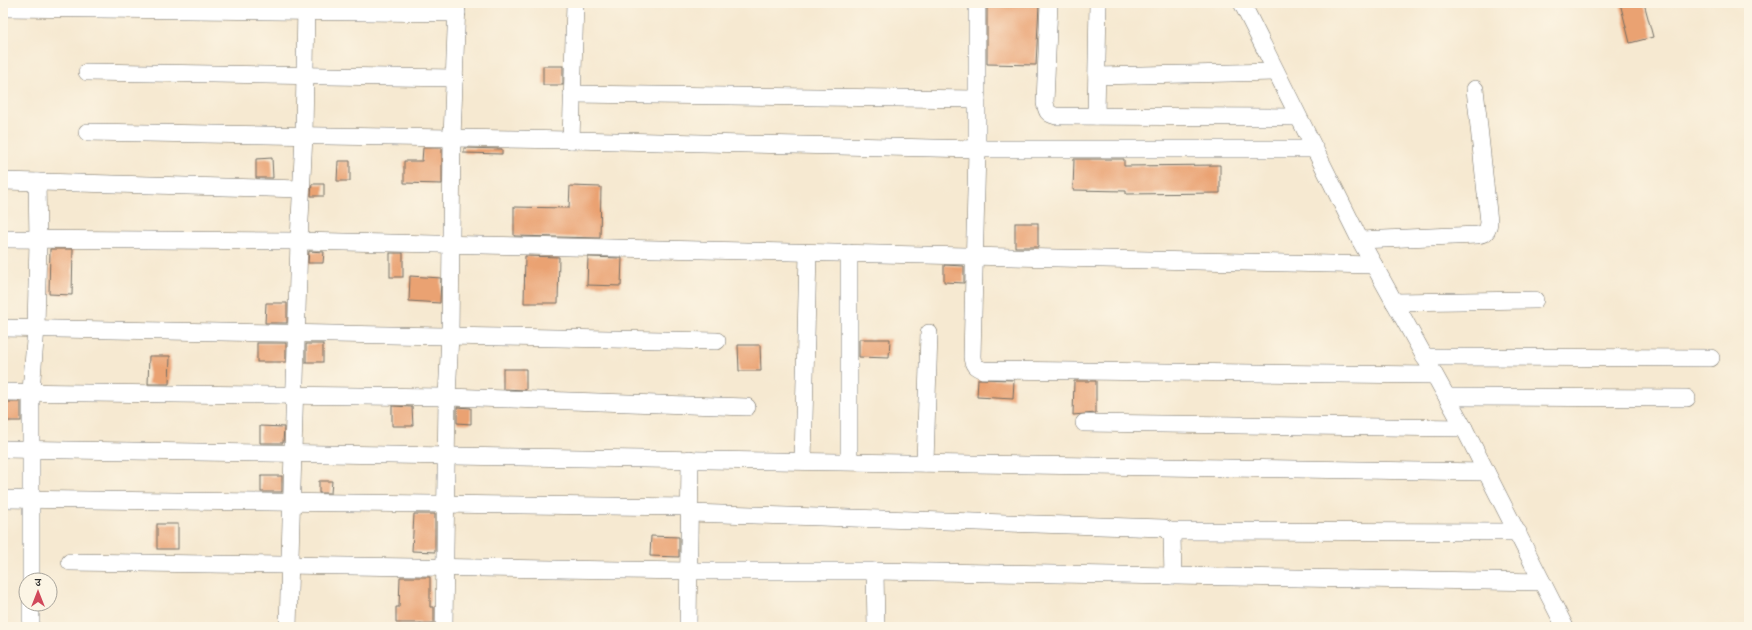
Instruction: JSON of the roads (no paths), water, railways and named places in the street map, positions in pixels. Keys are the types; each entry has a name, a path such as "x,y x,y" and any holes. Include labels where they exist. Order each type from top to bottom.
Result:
{"street":[{"path":"571,140 575,3"},
{"path":"977,3 977,149 972,357 973,363 976,367 983,370 1192,374 1434,375"},
{"path":"1049,3 1045,103 1046,111 1050,115 1297,117"},
{"path":"1096,116 1098,3"},
{"path":"1242,3 1297,117 1360,240 1464,428 1565,627"},
{"path":"288,627 292,453 304,135 306,7"},
{"path":"3,8 457,8 452,138 450,335 447,397 444,627"},
{"path":"87,72 455,78"},
{"path":"1097,76 1276,72"},
{"path":"1360,240 1477,235 1484,234 1488,230 1489,222 1475,89"},
{"path":"572,94 977,99"},
{"path":"87,132 571,140 977,149 1314,149"},
{"path":"3,181 301,189"},
{"path":"31,572 31,391 36,328 38,240 36,182"},
{"path":"3,239 299,241 1374,265"},
{"path":"803,461 808,252"},
{"path":"849,253 849,461"},
{"path":"1394,302 1535,300"},
{"path":"3,328 717,341"},
{"path":"925,462 929,333"},
{"path":"1424,357 1711,358"},
{"path":"3,392 31,391 447,397 747,408"},
{"path":"1447,396 1687,398"},
{"path":"1084,423 1464,428"},
{"path":"3,449 925,462 1486,472"},
{"path":"688,627 690,571 690,459"},
{"path":"3,500 446,504 690,510 1164,528 1169,530 1518,532"},
{"path":"1169,530 1172,536 1173,576"},
{"path":"70,562 690,571 875,571 1542,582"},
{"path":"875,571 876,627"},
{"path":"31,612 31,627"}]}
